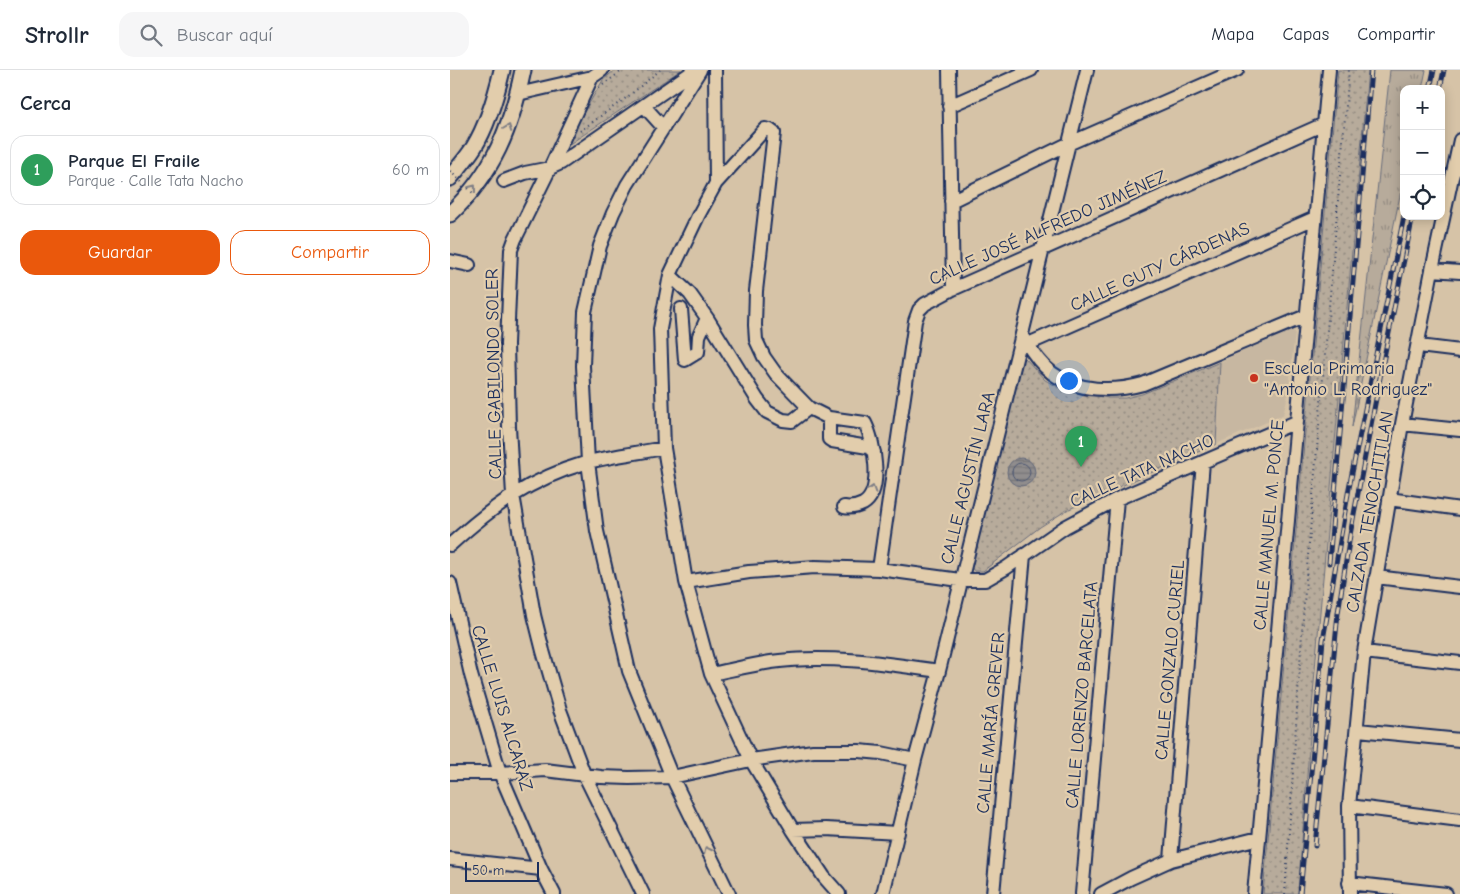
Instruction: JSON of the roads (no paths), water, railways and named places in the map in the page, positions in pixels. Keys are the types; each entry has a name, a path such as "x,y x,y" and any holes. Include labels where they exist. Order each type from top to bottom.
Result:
{"main road":[{"path":"450,178 474,147 497,90 502,70"},
{"path":"450,214 467,196 494,160 511,118 523,70"}],"street":[{"path":"504,181 525,173 550,168 565,161 695,70"},
{"path":"700,70 627,185 613,213 600,246 591,282 585,312 583,343 588,462 597,531 629,671 672,777 729,894"},
{"path":"715,70 716,183"},
{"path":"949,70 953,289"},
{"path":"950,106 1031,70"},
{"name":"CALLE AGUSTÍN LARA","path":"883,894 960,580 1023,343 1042,248 1087,70"},
{"path":"951,202 1068,144 1237,70"},
{"name":"CALLE MANUEL M. PONCE","path":"1254,894 1328,70"},
{"path":"518,94 597,74"},
{"name":"CALLE GABILONDO SOLER","path":"597,74 515,240 510,255 509,427 513,495 534,615 543,651 560,710 584,774 643,894"},
{"path":"644,106 664,127"},
{"name":"CALLE JOSÉ ALFREDO JIMÉNEZ","path":"879,568 917,315 922,307 953,289 1042,248 1324,124"},
{"path":"839,894 824,877 793,830 751,760 711,674 686,582 664,448 660,329 670,275 694,222 716,183 763,130 773,131 774,133 756,291 754,326 756,340 770,367 809,408 829,418 865,423 874,452 876,469 874,487 864,504 844,508"},
{"name":"CALZADA TENOCHTITLAN","path":"1349,888 1349,806 1358,730 1364,652 1402,424 1460,140"},
{"name":"CALLE GUTY CÁRDENAS","path":"1023,343 1315,218"},
{"path":"450,261 468,265"},
{"path":"1432,270 1460,272"},
{"path":"670,275 690,294 707,318 757,400 767,412 776,418 792,421 809,408"},
{"path":"681,309 685,360 698,352 698,336 707,318"},
{"path":"1023,343 1044,366 1062,379 1088,387 1120,389 1143,384 1306,316"},
{"path":"1419,346 1460,351"},
{"path":"829,418 829,439 868,447 874,452"},
{"name":"CALLE TATA NACHO","path":"686,582 749,572 794,568 879,568 960,580 985,580 1006,568 1065,527 1117,498 1296,422"},
{"path":"1402,424 1460,430"},
{"path":"450,545 476,522 513,495 560,471 588,462 664,448"},
{"name":"CALLE GONZALO CURIEL","path":"1171,860 1203,462"},
{"name":"CALLE LORENZO BARCELATA","path":"1082,894 1117,498"},
{"path":"1389,499 1460,508"},
{"name":"CALLE MARÍA GREVER","path":"993,894 1024,555"},
{"path":"1376,577 1460,587"},
{"name":"CALLE LUIS ALCARAZ","path":"450,583 472,674 500,773 541,869 554,894"},
{"path":"1364,652 1460,663"},
{"path":"711,674 771,662 806,660 873,661 939,671"},
{"path":"1358,730 1460,740"},
{"path":"450,773 500,773 545,770 601,777 672,777 751,760 814,751 859,751 881,753 915,760"},
{"path":"1349,806 1460,820"},
{"path":"793,830 826,829 898,833"},
{"path":"1101,894 1171,860 1259,838"},
{"path":"450,859 541,869"},
{"path":"1349,888 1446,894"}],"water":[{"path":"1021,458 1031,462 1035,472 1031,482 1021,486 1011,482 1007,472 1011,462"}],"railway":[{"path":"1329,563 1371,70"},
{"path":"1431,85 1434,70"},
{"path":"1441,85 1444,70"},
{"path":"1300,894 1323,640 1349,488 1403,220"},
{"path":"1315,846 1338,613 1350,535 1412,220"}],"place":[{"name":"Escuela Primaria \"Antonio L. Rodriguez\"","path":"1254,378"},
{"name":"Parque El Fraile","path":"1081,467"}]}
